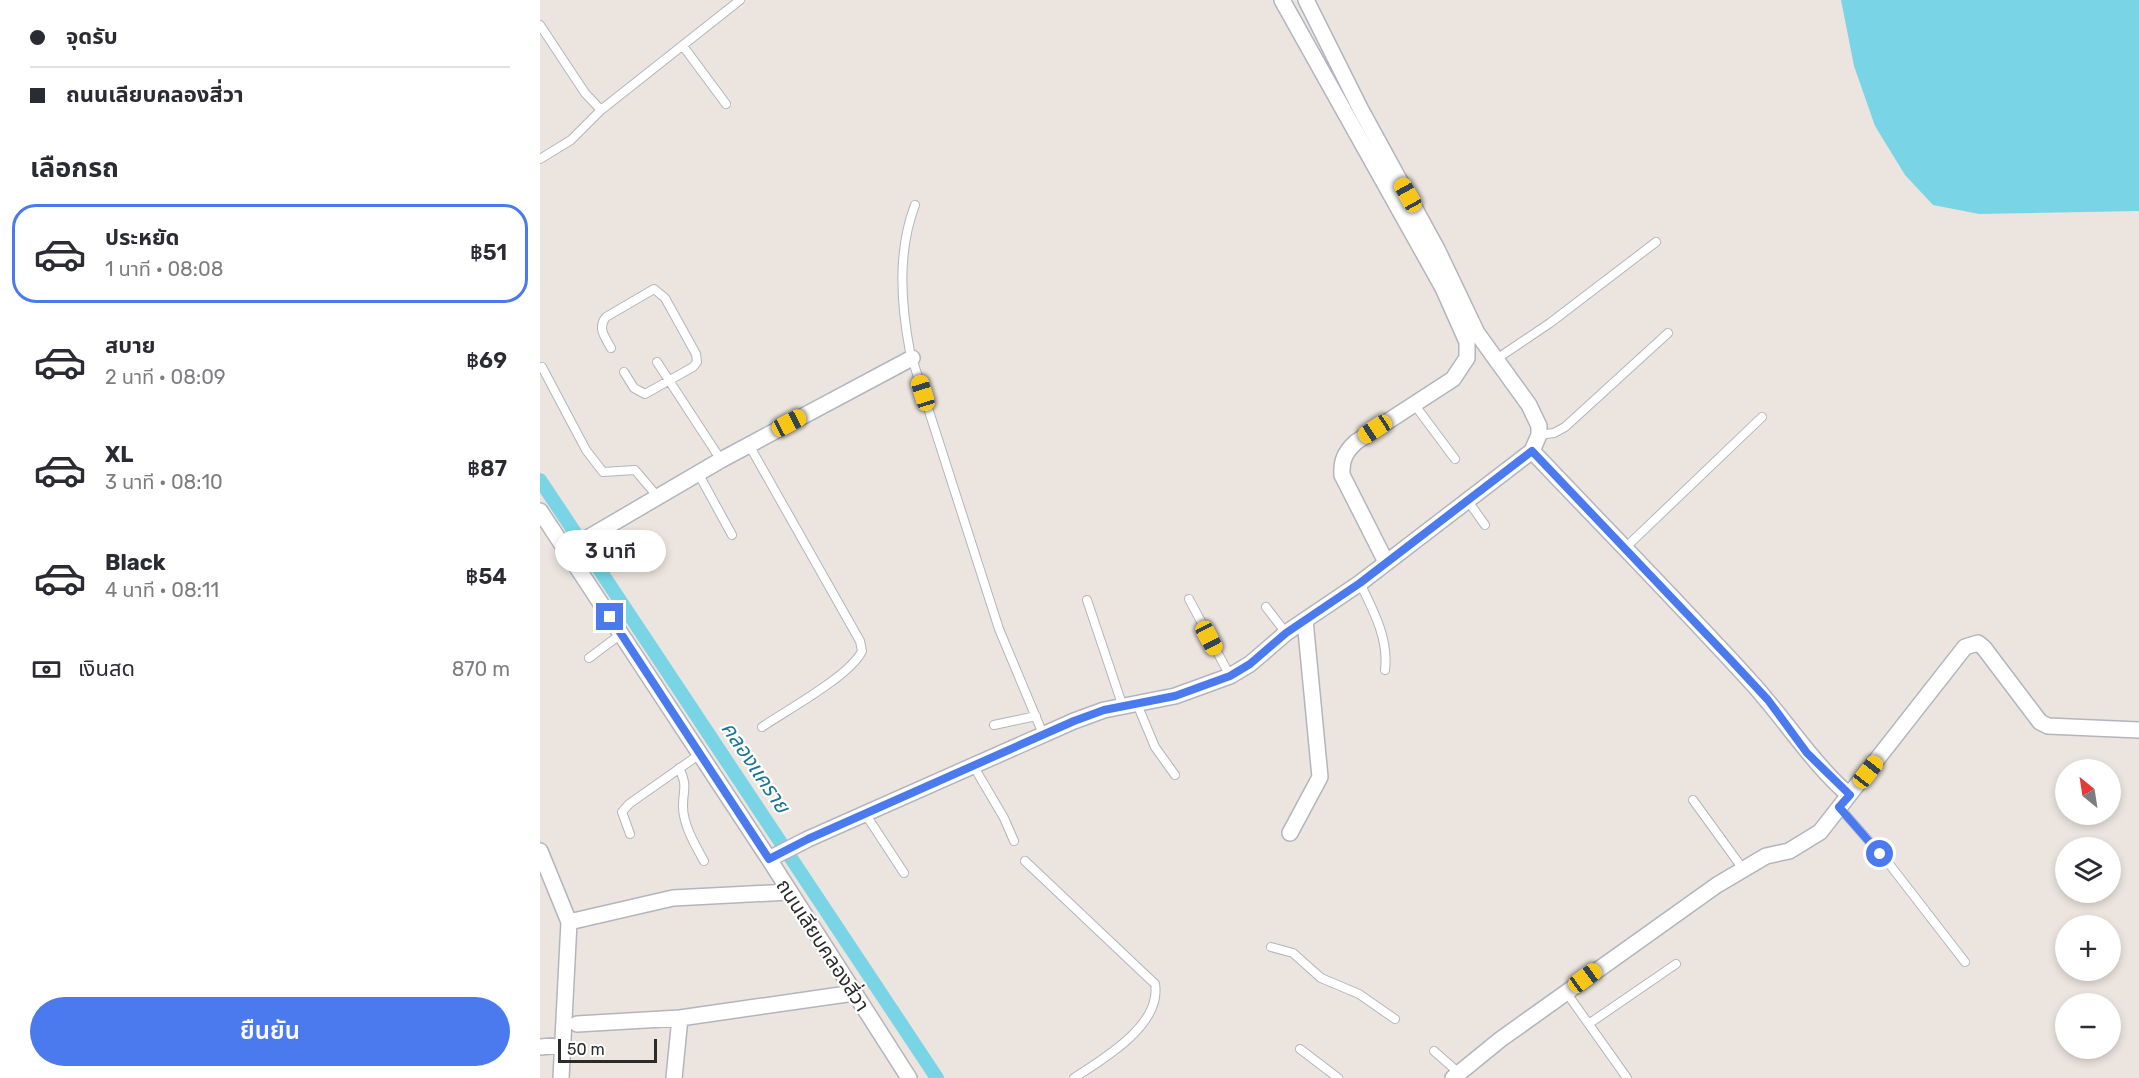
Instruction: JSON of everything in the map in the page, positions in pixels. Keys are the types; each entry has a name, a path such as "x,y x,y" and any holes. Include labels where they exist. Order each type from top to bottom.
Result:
{"street":[{"path":"1282,0 1443,288 1467,342 1467,358 1461,371 1453,380 1356,442 1347,450 1341,464 1342,475 1386,562"},
{"path":"775,856 1043,734 1104,710 1184,693 1230,676 1250,664 1286,633 1360,583 1532,451 1539,435 1539,426 1529,405 1494,361 1477,333 1437,249 1360,108 1306,0"},
{"path":"571,547 720,460 912,358"},
{"path":"1532,451 1744,674 1768,700 1807,753 1850,795"},
{"name":"ถนนเลียบคลองสี่วา","path":"540,511 571,547 621,634 700,754 775,856 789,892 909,1078"},
{"path":"1290,833 1320,777 1305,620"},
{"path":"1456,1075 1566,992 1743,869 1767,856 1789,851 1820,832 1965,647 1972,643 1978,643 1984,648 2040,722 2048,726 2139,730"},
{"path":"540,851 569,922 561,1078"},
{"path":"569,922 674,898 789,892"},
{"path":"577,1024 680,1018 854,993"},
{"path":"674,1078 680,1018"},
{"path":"540,1047 563,1045"}],"lane":[{"path":"540,159 571,140 601,110 741,0"},
{"path":"540,25 585,93 601,110"},
{"path":"683,46 726,104"},
{"path":"915,205 903,257 904,321 912,358 999,629 1043,734"},
{"path":"1494,361 1544,328 1656,242"},
{"path":"611,348 601,329 606,317 654,289 659,291 696,354 697,362 693,367 645,394 634,388 624,372"},
{"path":"1539,435 1554,433 1565,427 1668,333"},
{"path":"657,362 720,460"},
{"path":"542,367 586,450 603,472 606,474 635,470 657,496"},
{"path":"1414,404 1455,459"},
{"path":"1624,549 1762,417"},
{"path":"749,445 860,641 862,651 858,660 836,678 762,727"},
{"path":"698,473 732,535"},
{"path":"1468,501 1485,525"},
{"path":"1360,583 1383,636 1387,657 1384,670"},
{"path":"1189,599 1230,676"},
{"path":"1087,600 1130,706 1175,776"},
{"path":"1266,607 1286,633"},
{"path":"588,658 621,634"},
{"path":"994,725 1036,716"},
{"path":"630,834 622,812 629,804 700,754"},
{"path":"974,767 1004,818 1014,841"},
{"path":"679,768 687,788 683,806 686,821 704,861"},
{"path":"1694,800 1743,869"},
{"path":"1839,807 1890,866 1965,962"},
{"path":"866,815 904,873"},
{"path":"1025,861 1155,984 1157,993 1141,1027 1121,1047 1074,1078"},
{"path":"1271,947 1293,953 1321,978 1359,994 1395,1019"},
{"path":"1590,1023 1676,964"},
{"path":"1566,992 1627,1078"},
{"path":"1300,1049 1338,1078"},
{"path":"1434,1051 1456,1075"}],"water":[{"path":"1841,0 2139,0 2139,211 1979,214 1933,205 1905,175 1875,126 1854,66"}],"waterway":[{"name":"คลองเเคราย","path":"540,480 937,1078"}],"route":[{"path":"610,617 769,859 808,839 1074,721 1104,710 1203,688 1230,676 1261,656 1286,633 1360,583 1532,451 1768,700 1807,753 1832,780 1850,795 1839,807 1880,854"}]}
